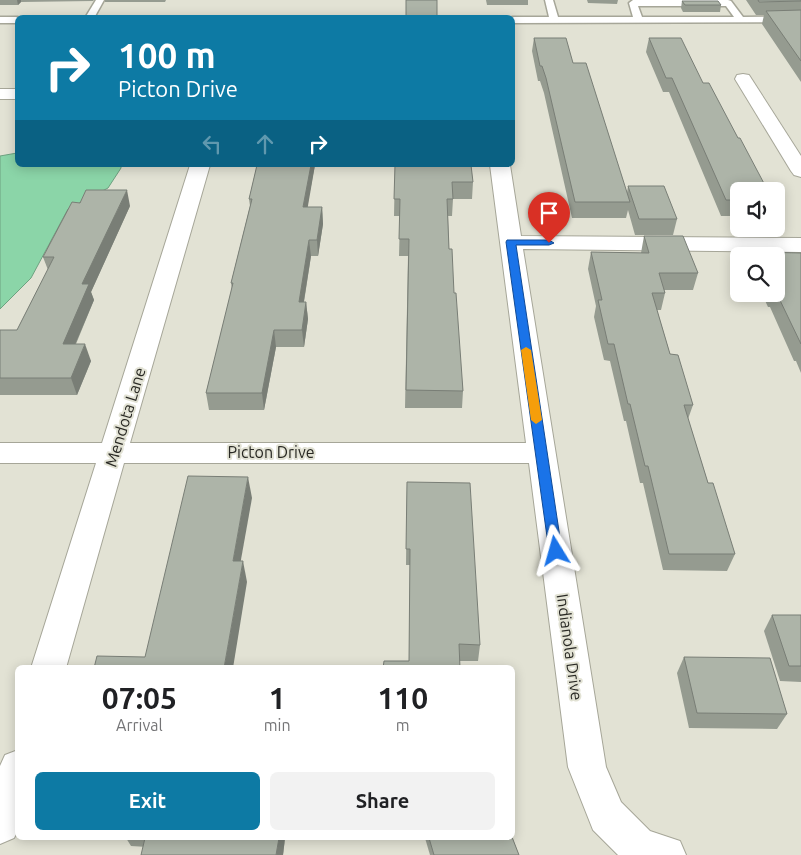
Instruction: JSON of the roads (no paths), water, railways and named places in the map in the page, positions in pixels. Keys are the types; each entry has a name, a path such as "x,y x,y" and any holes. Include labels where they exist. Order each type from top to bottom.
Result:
{"street":[{"path":"743,79 801,171"},
{"path":"0,94 15,94"},
{"name":"Mendota Lane","path":"49,665 115,452 199,167"},
{"name":"Indianola Drive","path":"500,167 587,767 607,816 639,848 666,855"},
{"path":"511,242 801,245"},
{"name":"Picton Drive","path":"0,453 541,453"},
{"path":"0,824 15,777"}],"lane":[{"path":"91,15 100,0"},
{"path":"549,0 555,20"},
{"path":"639,20 633,3 728,3 740,20"},
{"path":"515,20 801,19"},
{"path":"0,20 15,20"}]}
